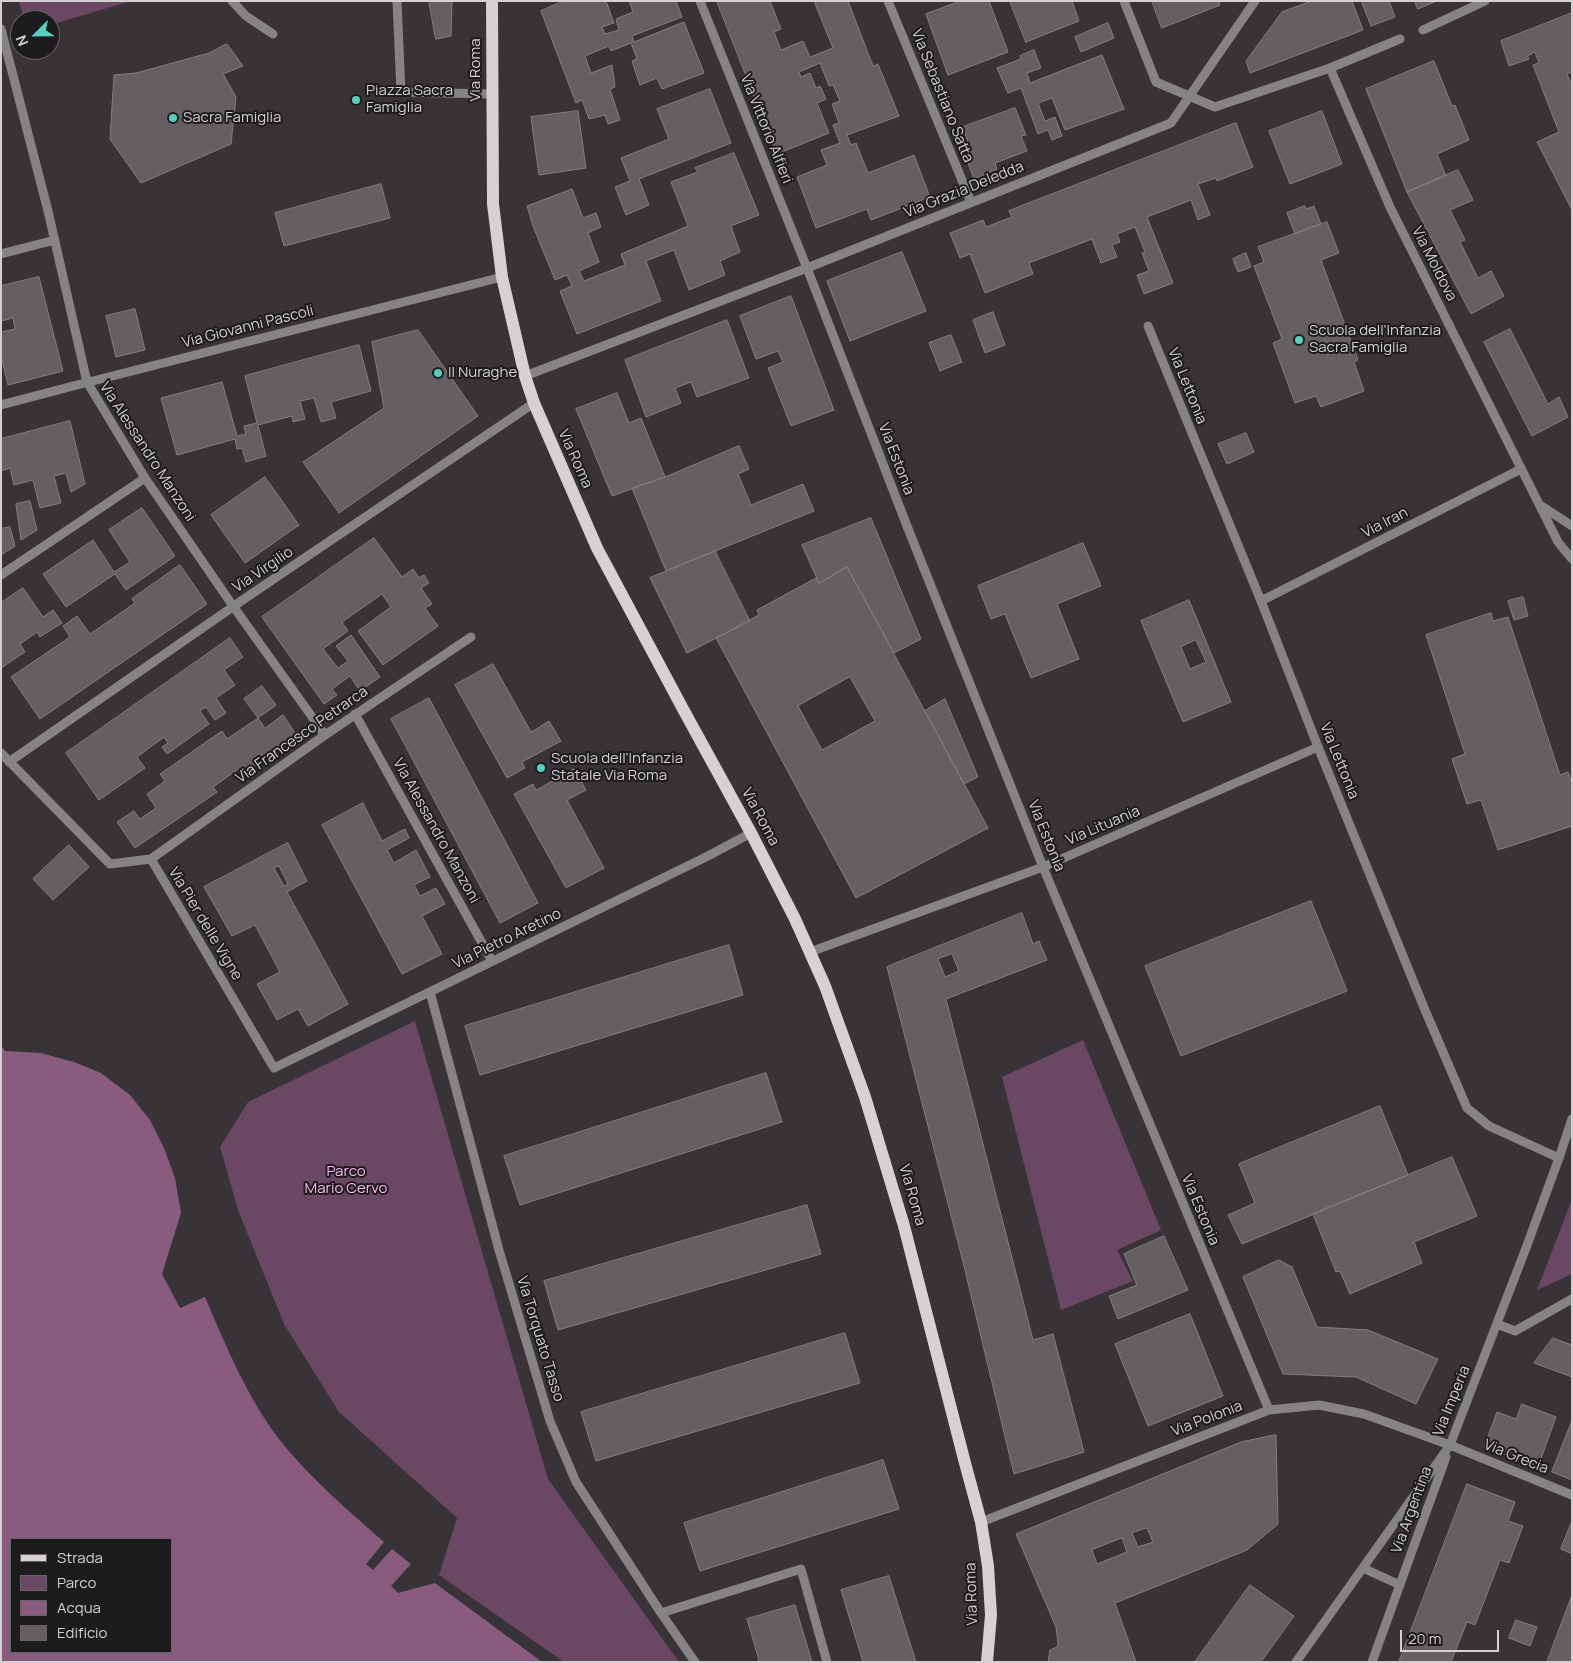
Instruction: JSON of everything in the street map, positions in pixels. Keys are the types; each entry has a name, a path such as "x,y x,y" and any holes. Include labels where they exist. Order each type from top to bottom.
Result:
{"main road":[{"name":"Via Roma","path":"492,1 493,204 502,276 525,376 534,403 597,548 682,710 751,833 810,952 825,986 865,1097 901,1217 981,1522 988,1566 992,1615 986,1662"}],"street":[{"path":"232,1 246,16 273,34"},
{"path":"397,1 401,92 492,94"},
{"name":"Via Vittorio Alfieri","path":"700,1 807,268"},
{"name":"Via Sebastiano Satta","path":"888,1 971,202"},
{"path":"1124,1 1156,82 1216,108 1330,68 1400,39"},
{"name":"Via Grazia Deledda","path":"525,376 807,268 1171,123 1255,1"},
{"path":"1424,30 1485,1"},
{"name":"Via Alessandro Manzoni","path":"1,29 55,240 87,382 145,478 325,735"},
{"name":"Via Moldova","path":"1330,68 1390,207 1521,469"},
{"path":"1,254 55,240"},
{"name":"Via Estonia","path":"807,268 907,526 1043,867 1269,1410"},
{"name":"Via Giovanni Pascoli","path":"1,405 502,276"},
{"name":"Via Lettonia","path":"1148,326 1261,601 1425,1010 1467,1108 1489,1126 1559,1158"},
{"name":"Via Virgilio","path":"9,762 234,606 534,403"},
{"path":"1521,469 1558,542 1572,559"},
{"name":"Via Iran","path":"1261,601 1521,469"},
{"path":"1,575 145,478"},
{"path":"1540,505 1572,526"},
{"name":"Via Francesco Petrarca","path":"151,860 355,714 471,637"},
{"name":"Via Alessandro Manzoni","path":"355,714 492,961"},
{"name":"Via Lituania","path":"810,952 1043,867 1318,747"},
{"name":"Via Pier delle Vigne","path":"1,753 110,864 151,860 274,1068"},
{"name":"Via Pietro Aretino","path":"274,1068 708,856 751,833"},
{"name":"Via Torquato Tasso","path":"430,992 497,1242 550,1420 576,1482 695,1662"},
{"name":"Via Imperia","path":"1296,1662 1450,1445 1497,1324 1572,1119"},
{"path":"1497,1324 1515,1331 1572,1299"},
{"name":"Via Polonia","path":"981,1522 1269,1410 1320,1405 1364,1414 1450,1445"},
{"name":"Via Grecia","path":"1450,1445 1572,1495"},
{"name":"Via Argentina","path":"1372,1662 1450,1445"},
{"path":"1363,1568 1400,1585"},
{"path":"661,1613 800,1569 827,1662"}],"green space":[{"path":"19,1 131,1 60,22 60,10 21,10"},
{"name":"Parco Mario Cervo","path":"415,1021 548,1479 679,1662 564,1662 439,1575 457,1518 339,1412 284,1324 238,1210 220,1147 248,1102"},
{"path":"1083,1040 1161,1230 1117,1250 1133,1281 1061,1310 1002,1077"},
{"path":"1572,1199 1572,1274 1537,1290"}],"water":[{"path":"1,1045 5,1051 41,1053 74,1062 101,1073 130,1095 150,1120 164,1148 175,1178 181,1213 162,1274 180,1308 205,1297 239,1373 271,1428 295,1458 319,1483 384,1542 366,1564 373,1570 392,1549 411,1564 391,1586 398,1593 435,1583 542,1662 1,1662"}],"building":[{"path":"429,1 452,1 451,36 436,39"},
{"path":"564,1 606,1 614,23 602,27 605,34 619,30 616,19 633,12 629,1 676,1 682,17 632,36 634,42 684,22 704,73 662,89 657,78 640,85 632,61 637,59 631,43 611,51 609,46 585,56 591,73 612,65 615,87 610,89 620,120 608,124 605,115 589,119 582,100 576,103 541,11"},
{"path":"717,1 770,1 781,29 774,32 781,50 803,41 810,57 833,48 814,1 848,1 873,66 878,64 899,116 847,135 851,145 856,143 868,173 914,155 930,197 871,220 867,209 816,228 797,177 827,165 821,150 840,143 833,125 839,123 832,104 840,101 833,85 829,86 820,63 799,72 801,77 810,73 816,88 820,86 826,99 817,103 829,133 777,154"},
{"path":"961,1 989,1 1008,52 948,75 926,14"},
{"path":"1010,1 1072,1 1079,21 1026,42"},
{"path":"1152,1 1219,1 1220,5 1162,28"},
{"path":"1312,1 1352,1 1363,30 1250,73 1246,61 1282,12"},
{"path":"1366,1 1389,1 1395,17 1371,26 1362,3"},
{"path":"1415,1 1437,1 1418,9"},
{"path":"1572,13 1572,72 1567,74 1572,86 1572,210 1537,142 1559,132 1533,65 1539,63 1535,52 1527,56 1529,59 1509,66 1501,41"},
{"path":"1108,23 1114,38 1081,52 1075,37"},
{"name":"Sacra Famiglia","path":"227,44 243,66 223,74 236,97 231,144 141,183 110,139 114,75 136,73 209,53"},
{"path":"1034,50 1041,68 1027,73 1030,83 1102,55 1124,109 1065,130 1052,98 1038,103 1045,121 1055,117 1062,136 1052,140 1048,130 1038,134 1021,88 1008,93 997,68 1021,59 1020,56"},
{"path":"1434,61 1452,106 1455,105 1469,140 1437,154 1446,176 1407,192 1366,89"},
{"path":"710,89 731,143 639,179 649,205 626,215 615,187 630,181 621,158 669,139 657,109"},
{"path":"1015,108 1026,135 1021,136 1027,151 995,163 997,169 974,179 963,150 970,148 963,127"},
{"path":"578,111 586,168 539,175 531,117"},
{"path":"1322,111 1342,164 1290,184 1269,131"},
{"path":"1236,123 1253,167 1217,181 1216,178 1198,184 1210,215 1198,220 1191,200 1147,217 1173,283 1144,294 1137,275 1149,271 1142,253 1145,252 1135,227 1117,234 1120,242 1112,245 1117,257 1101,263 1092,239 1029,263 1033,274 985,293 970,254 960,258 950,233 983,220 986,227 1012,217 1009,211"},
{"path":"734,153 759,215 731,226 740,252 720,261 725,275 689,290 674,250 646,261 661,301 577,334 560,291 572,286 567,275 555,280 527,206 572,189 583,218 596,213 601,227 588,233 599,262 579,271 584,281 625,265 621,254 688,226 671,182 698,172 695,168"},
{"path":"1458,170 1473,200 1450,210 1465,240 1460,242 1478,278 1491,271 1504,296 1471,314 1407,192"},
{"path":"381,184 390,218 284,246 275,213"},
{"path":"1305,206 1306,209 1314,206 1321,224 1295,234 1287,213"},
{"path":"1327,222 1339,253 1321,260 1358,360 1354,362 1364,391 1321,407 1316,396 1295,403 1273,343 1282,339 1254,266 1264,262 1258,247"},
{"path":"902,252 926,311 850,341 827,281"},
{"path":"1246,253 1251,267 1238,272 1233,259"},
{"path":"39,277 63,371 8,385 1,356 1,332 15,329 13,318 1,321 1,286"},
{"path":"791,296 834,410 791,426 768,368 783,362 778,351 756,359 740,316"},
{"path":"135,309 145,350 116,357 106,316"},
{"path":"993,312 1005,345 985,353 973,320"},
{"path":"727,320 749,378 697,397 691,382 675,388 681,403 646,417 625,360"},
{"path":"1510,329 1548,404 1559,397 1568,417 1532,436 1484,342"},
{"path":"418,330 478,416 339,513 303,462 384,408 372,342"},
{"path":"951,335 962,362 940,371 929,343"},
{"path":"359,345 371,391 331,402 336,418 321,422 314,398 300,401 305,419 293,422 292,416 258,425 266,456 246,462 242,448 237,449 235,439 177,455 161,398 222,382 237,436 246,434 244,426 257,423 245,376"},
{"path":"617,393 629,423 641,418 665,477 612,496 576,409"},
{"path":"70,421 85,484 71,492 66,473 54,476 61,503 40,508 33,480 14,485 10,468 1,471 1,439"},
{"path":"1246,433 1254,452 1227,464 1218,444"},
{"path":"739,446 749,469 738,474 751,505 803,484 814,511 666,571 632,488 665,477"},
{"path":"265,477 299,525 245,563 211,515"},
{"path":"30,501 37,530 21,540 16,504"},
{"path":"142,508 175,556 126,590 115,574 66,607 43,574 93,540 114,572 130,562 109,530"},
{"path":"871,518 921,639 894,653 847,567 819,583 802,545"},
{"path":"10,527 15,546 1,555 1,529"},
{"path":"374,538 402,577 413,569 419,578 424,575 429,583 421,588 432,604 425,608 438,626 383,665 358,631 391,607 382,594 342,622 348,631 323,649 338,668 348,661 336,646 351,635 380,677 360,691 350,676 332,689 337,695 324,704 262,617"},
{"path":"1083,543 1101,586 1057,604 1079,659 1031,678 1005,614 991,619 978,586"},
{"path":"715,551 750,621 687,653 650,578"},
{"path":"180,565 207,604 40,719 11,677 70,637 63,626 77,616 90,634 135,603 132,599"},
{"path":"847,567 988,828 856,898 716,638 759,615 757,610 816,578 819,583","holes":["850,677 875,721 822,750 798,706"]},
{"path":"23,588 43,617 53,610 62,623 40,637 37,632 20,644 25,652 1,668 1,603"},
{"path":"1523,597 1528,616 1514,620 1508,601"},
{"path":"1189,600 1231,702 1183,722 1141,621","holes":["1196,640 1206,662 1190,669 1181,647"]},
{"path":"1491,613 1493,621 1508,617 1560,775 1568,772 1572,783 1572,826 1498,850 1481,800 1467,804 1452,759 1465,754 1426,635"},
{"path":"230,638 243,657 224,670 235,685 216,698 226,713 215,720 206,707 200,711 209,724 167,754 162,747 168,743 164,737 137,757 145,768 99,800 66,753"},
{"path":"493,664 531,732 549,721 561,741 522,762 525,768 507,778 455,685"},
{"path":"262,686 276,705 258,718 244,699"},
{"path":"429,698 538,903 500,923 391,719"},
{"path":"945,699 978,777 964,784 925,711"},
{"path":"283,715 297,736 248,770 244,765 213,787 217,792 135,848 117,822 134,811 140,819 156,808 147,794 165,781 160,774 222,731 227,739 258,718 265,728"},
{"path":"574,769 586,790 567,800 604,868 566,888 514,794 533,784 536,790"},
{"path":"363,803 382,841 405,829 409,838 387,850 394,863 416,850 430,877 414,885 420,896 436,888 445,904 422,916 442,954 402,974 322,825"},
{"path":"288,843 307,881 287,892 348,1004 308,1026 298,1009 277,1020 257,984 280,972 255,925 232,936 204,887","holes":["279,866 288,884 284,886 274,868"]},
{"path":"69,845 89,867 53,900 33,879"},
{"path":"1311,901 1347,991 1181,1056 1145,966"},
{"path":"1022,913 1033,944 1039,941 1047,960 946,999 1033,1340 1053,1334 1084,1452 1014,1474 963,1262 887,967","holes":["952,954 959,971 945,977 938,959"]},
{"path":"729,945 743,995 480,1075 465,1026"},
{"path":"766,1073 782,1122 520,1205 504,1156"},
{"path":"1380,1106 1408,1175 1242,1244 1228,1215 1255,1203 1239,1164"},
{"path":"1452,1157 1477,1216 1414,1242 1422,1263 1350,1294 1340,1271 1336,1272 1313,1214"},
{"path":"807,1205 821,1254 558,1330 544,1281"},
{"path":"1164,1236 1188,1290 1118,1319 1109,1296 1137,1285 1124,1254"},
{"path":"1279,1260 1292,1267 1317,1327 1368,1330 1438,1359 1416,1404 1356,1377 1283,1374 1243,1277"},
{"path":"1190,1314 1223,1396 1148,1426 1115,1344"},
{"path":"845,1333 860,1383 596,1461 581,1412"},
{"path":"1553,1338 1572,1345 1572,1377 1534,1363"},
{"path":"1522,1404 1556,1417 1538,1467 1484,1447 1497,1412 1516,1419"},
{"path":"1572,1421 1572,1480 1552,1472"},
{"path":"1276,1435 1278,1524 1247,1550 1115,1603 1136,1662 1048,1662 1050,1650 1057,1647 1058,1644 1056,1627 1016,1534 1241,1442","holes":["1147,1528 1153,1542 1138,1547 1132,1533","1122,1538 1127,1552 1097,1564 1092,1550"]},
{"path":"883,1460 899,1509 700,1571 684,1523"},
{"path":"1467,1484 1515,1502 1508,1521 1523,1526 1509,1563 1500,1560 1475,1625 1467,1622 1451,1662 1399,1662"},
{"path":"1572,1524 1572,1554 1561,1549"},
{"path":"889,1576 916,1662 863,1662 841,1590"},
{"path":"1250,1585 1294,1616 1261,1662 1195,1662"},
{"path":"1571,1598 1572,1662 1547,1662"},
{"path":"795,1605 812,1662 756,1662 759,1660 747,1619"},
{"path":"1516,1620 1537,1627 1530,1646 1509,1638"}],"place":[{"name":"Piazza Sacra Famiglia","path":"356,100"},
{"name":"Sacra Famiglia","path":"173,118"},
{"name":"Scuola dell'Infanzia Sacra Famiglia","path":"1299,340"},
{"name":"Il Nuraghe","path":"438,373"},
{"name":"Scuola dell'Infanzia Statale Via Roma","path":"541,768"}]}
